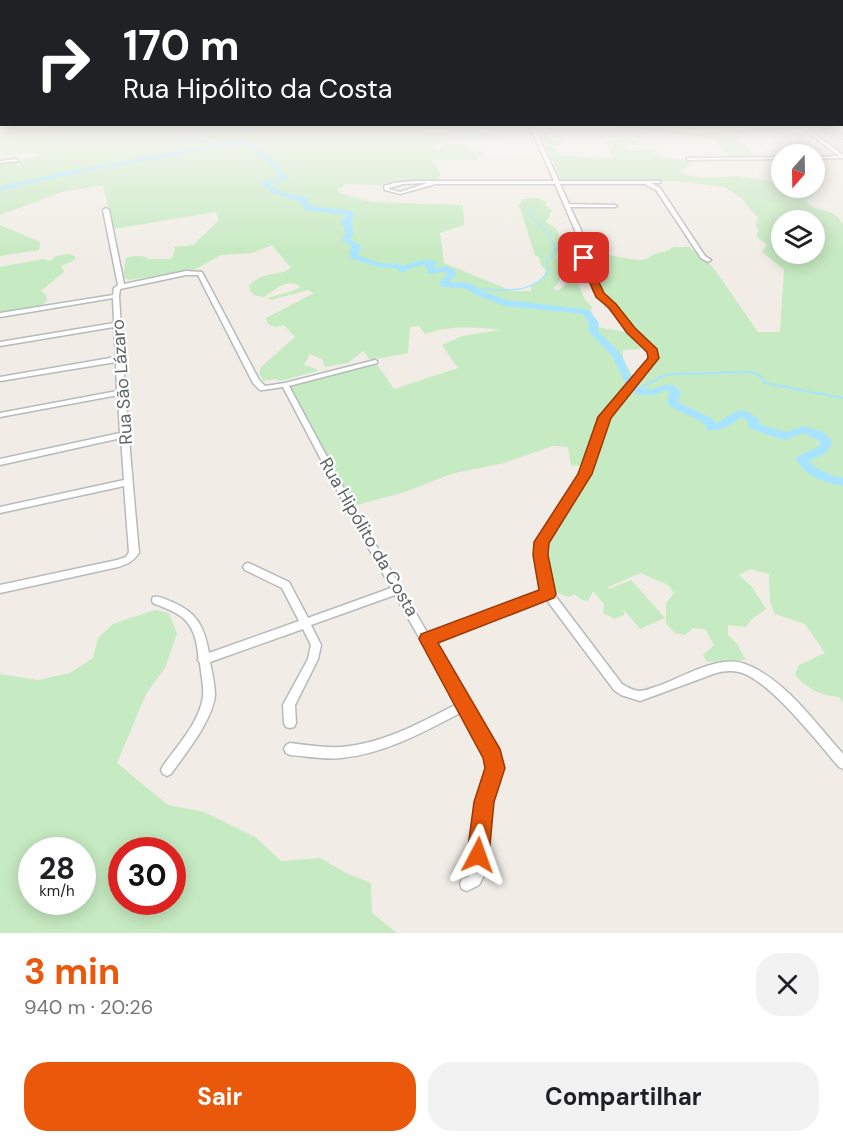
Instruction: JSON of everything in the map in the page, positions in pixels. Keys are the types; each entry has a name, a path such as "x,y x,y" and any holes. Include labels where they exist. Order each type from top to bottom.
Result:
{"street":[{"path":"549,168 578,230 583,256 597,291 631,331 653,351 654,358 604,417 585,474 541,542 540,555 548,594 618,687 625,692 640,696 727,666 745,668 762,677 779,692 843,763"},
{"path":"639,182 658,189 702,256 708,260"},
{"path":"434,183 400,194 387,190 386,187 396,184 434,183 658,182"},
{"path":"566,205 615,206"},
{"path":"106,210 121,286 186,273 200,273 256,381 263,388 285,385 375,362"},
{"name":"Rua São Lázaro","path":"0,589 118,562 131,557 134,550 119,358 116,296 117,288 121,286"},
{"path":"0,315 116,296"},
{"path":"0,344 118,324"},
{"path":"0,379 119,358"},
{"name":"Rua Hipólito da Costa","path":"285,385 353,513 493,756 495,768 484,802 480,829 480,871 473,882 467,885"},
{"path":"0,415 121,393"},
{"path":"0,462 124,435"},
{"path":"0,510 129,482"},
{"path":"249,567 286,585 316,650 289,705 290,723"},
{"path":"203,660 398,590"},
{"path":"427,639 548,594"},
{"path":"157,600 180,610 194,622 209,695 208,704 196,727 167,770"},
{"path":"290,749 346,753 420,728 463,706"}],"green space":[{"path":"0,168 437,168 440,173 439,180 381,185 346,184 337,190 339,193 371,202 463,205 464,225 440,233 444,263 512,291 531,291 532,284 542,280 546,271 539,257 535,255 519,205 523,199 538,198 546,202 545,205 552,210 546,222 556,228 562,243 556,257 562,261 562,272 560,280 553,289 559,290 566,284 571,274 579,274 579,285 585,300 592,307 591,311 597,327 626,332 643,346 641,349 623,350 624,360 632,377 632,381 627,385 633,391 660,356 606,297 587,251 590,248 616,256 642,260 673,247 690,247 712,266 758,332 780,332 784,270 777,264 825,264 825,210 833,214 843,224 843,703 839,697 826,695 810,688 795,675 799,665 825,653 805,624 775,614 770,602 769,574 750,569 739,575 752,587 766,609 752,619 746,627 728,625 728,635 737,644 746,660 707,662 703,655 714,645 706,630 693,628 685,635 674,633 666,623 666,603 674,593 668,585 641,573 608,587 609,589 631,580 665,618 640,629 625,611 624,615 615,619 603,613 604,604 593,591 588,601 574,594 570,597 557,591 549,579 545,549 595,468 571,465 568,447 553,446 504,463 451,474 405,492 353,506 288,385 376,363 394,389 458,368 442,345 462,336 501,330 453,328 425,334 419,326 410,327 408,353 370,360 363,351 348,363 325,367 322,359 310,354 304,365 317,369 317,371 281,381 275,379 263,381 259,373 261,367 295,337 284,325 275,327 268,324 266,318 314,293 308,290 271,300 267,298 301,287 291,283 281,286 264,297 252,293 249,286 261,277 291,268 272,245 252,253 221,255 196,269 129,280 123,277 126,258 143,256 148,259 171,259 175,251 174,247 193,245 218,221 216,212 114,229 103,186 62,192 0,215"},
{"path":"555,168 685,168 679,171 685,175 705,178 738,176 771,181 771,198 809,198 806,201 814,208 823,210 771,210 771,259 762,252 767,245 757,237 758,229 755,225 758,218 742,199 725,187 678,181 561,180"},
{"path":"0,225 40,242 39,250 0,256"},
{"path":"70,254 76,257 73,261 61,266 64,272 41,291 46,295 47,301 41,306 0,313 0,267 44,259 50,261 56,256"},
{"path":"155,610 169,613 177,634 165,668 146,694 117,763 168,805 204,812 255,837 281,861 320,858 346,873 371,883 372,913 397,933 0,933 0,674 38,680 70,673 93,658 98,638 113,624"}],"waterway":[{"path":"0,189 98,168"},
{"path":"279,168 278,173 287,176 279,181 263,182 271,189 304,200 308,208 350,213 346,220 349,222 344,224 350,227 347,230 350,232 346,241 357,245 353,252 354,256 378,265 398,266 402,270 412,265 432,262 434,263 430,265 432,272 445,269 452,272 452,275 443,283 445,285 467,285 479,293 505,303 586,312 594,323 593,331 616,355 629,382 638,391 656,392 661,388 669,387 676,392 672,400 673,404 709,421 711,428 729,422 739,413 744,413 754,421 753,426 785,436 804,429 817,434 827,441 822,450 802,459 805,466 827,478 843,482"},
{"path":"474,289 516,289 535,284 543,278 549,269 546,260 552,256 555,248 548,233 530,214 531,208"},
{"path":"637,390 663,376 673,374 752,372 762,377 764,383 843,398"}],"route":[{"path":"478,855 484,802 495,768 493,756 427,639 548,594 540,555 541,542 585,474 603,426 604,417 654,358 653,351 631,331 620,315 599,294 584,258"}]}
